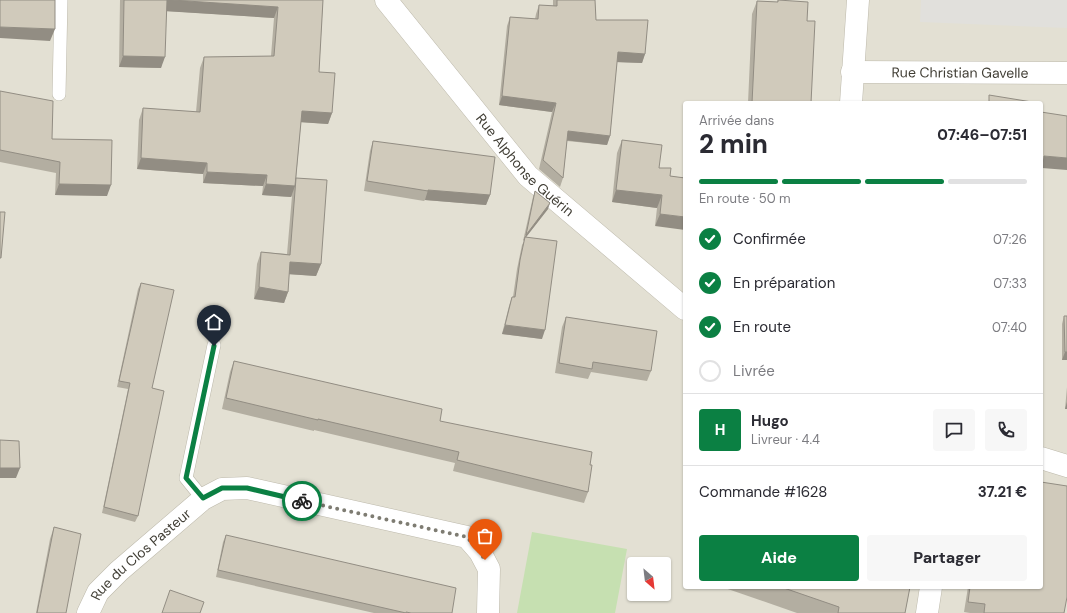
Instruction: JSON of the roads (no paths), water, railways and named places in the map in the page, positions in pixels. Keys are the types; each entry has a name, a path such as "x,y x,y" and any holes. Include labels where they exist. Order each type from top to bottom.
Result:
{"street":[{"name":"Rue Alphonse Guérin","path":"386,0 528,176 683,307"},
{"path":"851,101 858,0"},
{"name":"Rue Christian Gavelle","path":"852,72 1067,73"},
{"path":"1043,459 1067,466"},
{"name":"Rue du Clos Pasteur","path":"88,613 98,592 119,571 203,498 222,488 247,488 467,537 480,552 489,570 488,613"},
{"path":"927,613 931,589"}],"lane":[{"path":"59,94 61,0"},
{"path":"203,498 186,478 214,346"}]}
